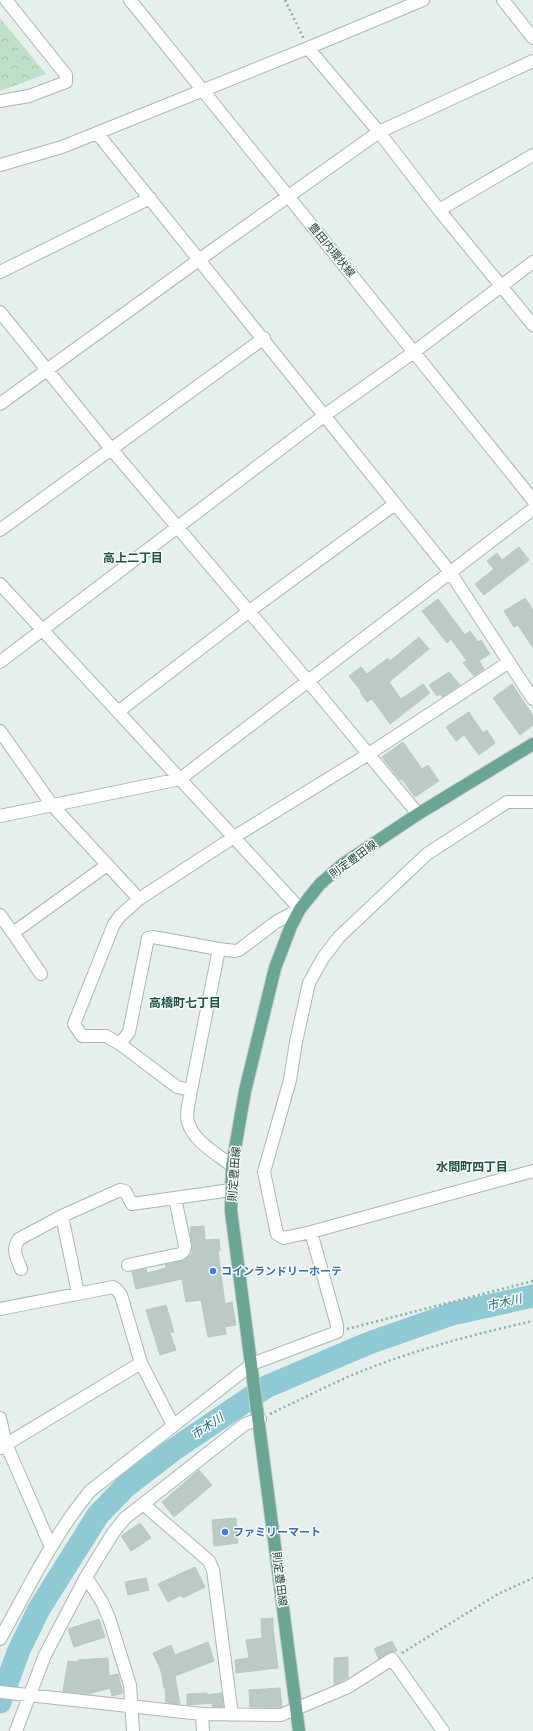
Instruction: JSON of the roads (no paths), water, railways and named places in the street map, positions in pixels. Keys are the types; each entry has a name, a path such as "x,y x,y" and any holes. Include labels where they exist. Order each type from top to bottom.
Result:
{"main road":[{"name":"則定豊田線","path":"299,1731 260,1419 232,1212 232,1166 245,1091 275,968 291,926 300,909 320,884 343,864 418,814 533,744"}],"street":[{"path":"0,101 29,96 66,82 66,75 6,0"},
{"name":"豊田内環状線","path":"130,0 533,500"},
{"path":"0,165 62,147 423,0"},
{"path":"503,0 533,38"},
{"path":"308,48 533,324"},
{"path":"0,404 378,132 533,61"},
{"path":"97,133 264,338 450,572 533,699"},
{"path":"439,210 533,155"},
{"path":"0,272 150,198"},
{"path":"0,662 325,415 414,352 533,262"},
{"path":"0,312 112,450 308,681 418,814"},
{"path":"0,530 264,338"},
{"path":"119,711 248,612 395,504"},
{"path":"0,816 180,779 533,509"},
{"path":"0,584 119,711 300,909 276,922 239,950 235,951 153,937 148,938 129,1032 120,1044"},
{"path":"191,1090 177,1087 120,1044 106,1036 82,1036 74,1024 114,924 120,916 139,899 509,662"},
{"path":"0,731 52,805 139,899"},
{"path":"533,802 507,802 427,854 339,937 323,958 309,983 296,1042 290,1080 264,1172 277,1234 284,1238 311,1232 533,1171"},
{"path":"13,933 107,865"},
{"path":"0,915 41,974"},
{"path":"219,949 187,1113 190,1127 200,1140 232,1166"},
{"path":"21,1269 15,1252 15,1245 19,1239 62,1216 120,1190 125,1191 132,1204 231,1190"},
{"path":"128,1265 180,1254 184,1251 185,1246 175,1198"},
{"path":"62,1216 78,1293"},
{"path":"0,1639 51,1547 76,1508 90,1491 252,1364 337,1332 337,1325 311,1232"},
{"path":"0,1309 78,1293 113,1287 116,1289 121,1295 142,1363 160,1403 173,1425"},
{"path":"3,1446 142,1363"},
{"path":"0,1418 3,1446 51,1547"},
{"path":"16,1731 26,1695 45,1655 86,1577 113,1533 125,1518 245,1424 260,1419"},
{"path":"143,1504 209,1561 213,1570 232,1715"},
{"path":"86,1577 102,1602 130,1684 133,1706 133,1731"},
{"path":"0,1692 202,1714 281,1715 348,1687 392,1659 443,1731"},
{"path":"202,1714 203,1731"}],"waterway":[{"name":"市木川","path":"0,1702 19,1650 39,1609 98,1515 126,1486 173,1450 266,1387 369,1343 452,1314 533,1296"}],"place":[{"name":"コインランドリーホーテ","path":"213,1271"},
{"name":"ファミリーマート","path":"225,1532"}],"district":[{"name":"高上二丁目","path":"133,557"},
{"name":"高橋町七丁目","path":"185,1002"},
{"name":"水間町四丁目","path":"472,1166"}]}
